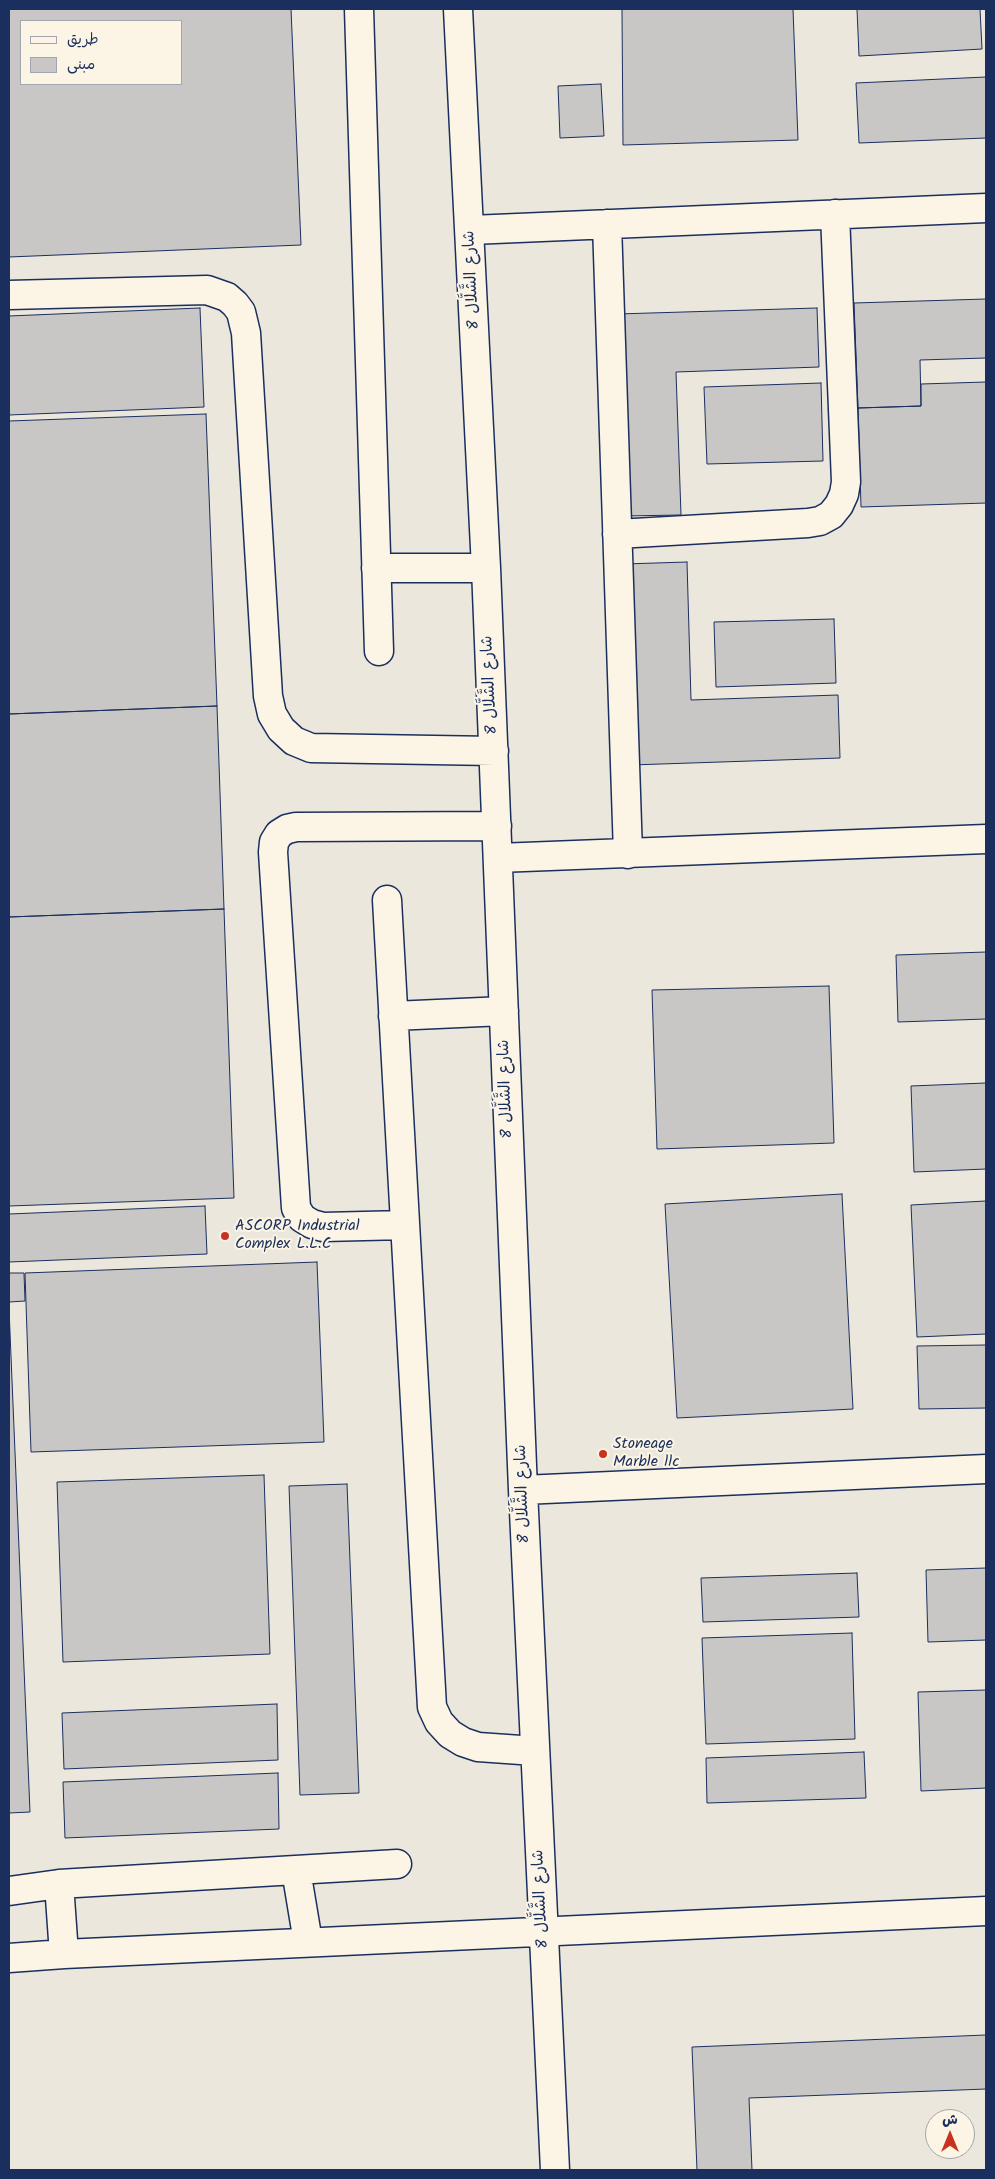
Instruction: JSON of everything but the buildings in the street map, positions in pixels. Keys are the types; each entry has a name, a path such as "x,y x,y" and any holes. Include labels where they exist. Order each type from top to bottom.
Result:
{"street":[{"path":"359,9 379,651"},
{"name":"شارع الشَّلَّال 8","path":"458,9 471,230 523,1490 555,2170"},
{"path":"471,230 986,208"},
{"path":"617,534 808,523 820,521 831,515 839,505 844,494 846,482 835,214"},
{"path":"606,224 628,854"},
{"path":"9,295 207,290 227,297 235,304 241,312 246,333 268,696 272,714 281,729 294,741 311,748 494,751"},
{"path":"376,568 486,568"},
{"path":"405,1225 323,1227 312,1224 302,1218 296,1208 274,842 279,834 296,827 497,826"},
{"path":"498,858 986,839"},
{"path":"387,900 432,1707 439,1722 450,1734 462,1742 478,1747 535,1751"},
{"path":"393,1016 504,1011"},
{"path":"523,1490 986,1469"},
{"path":"9,1891 30,1886 397,1864"},
{"path":"296,1870 308,1942"},
{"path":"59,1884 64,1954"},
{"path":"9,1958 308,1942 986,1912"}],"shaded area":[{"path":"9,9 986,9 986,2170 9,2170"}],"place":[{"name":"ASCORP Industrial Complex L.L.C","path":"225,1236"},
{"name":"Stoneage Marble llc","path":"603,1454"}]}
